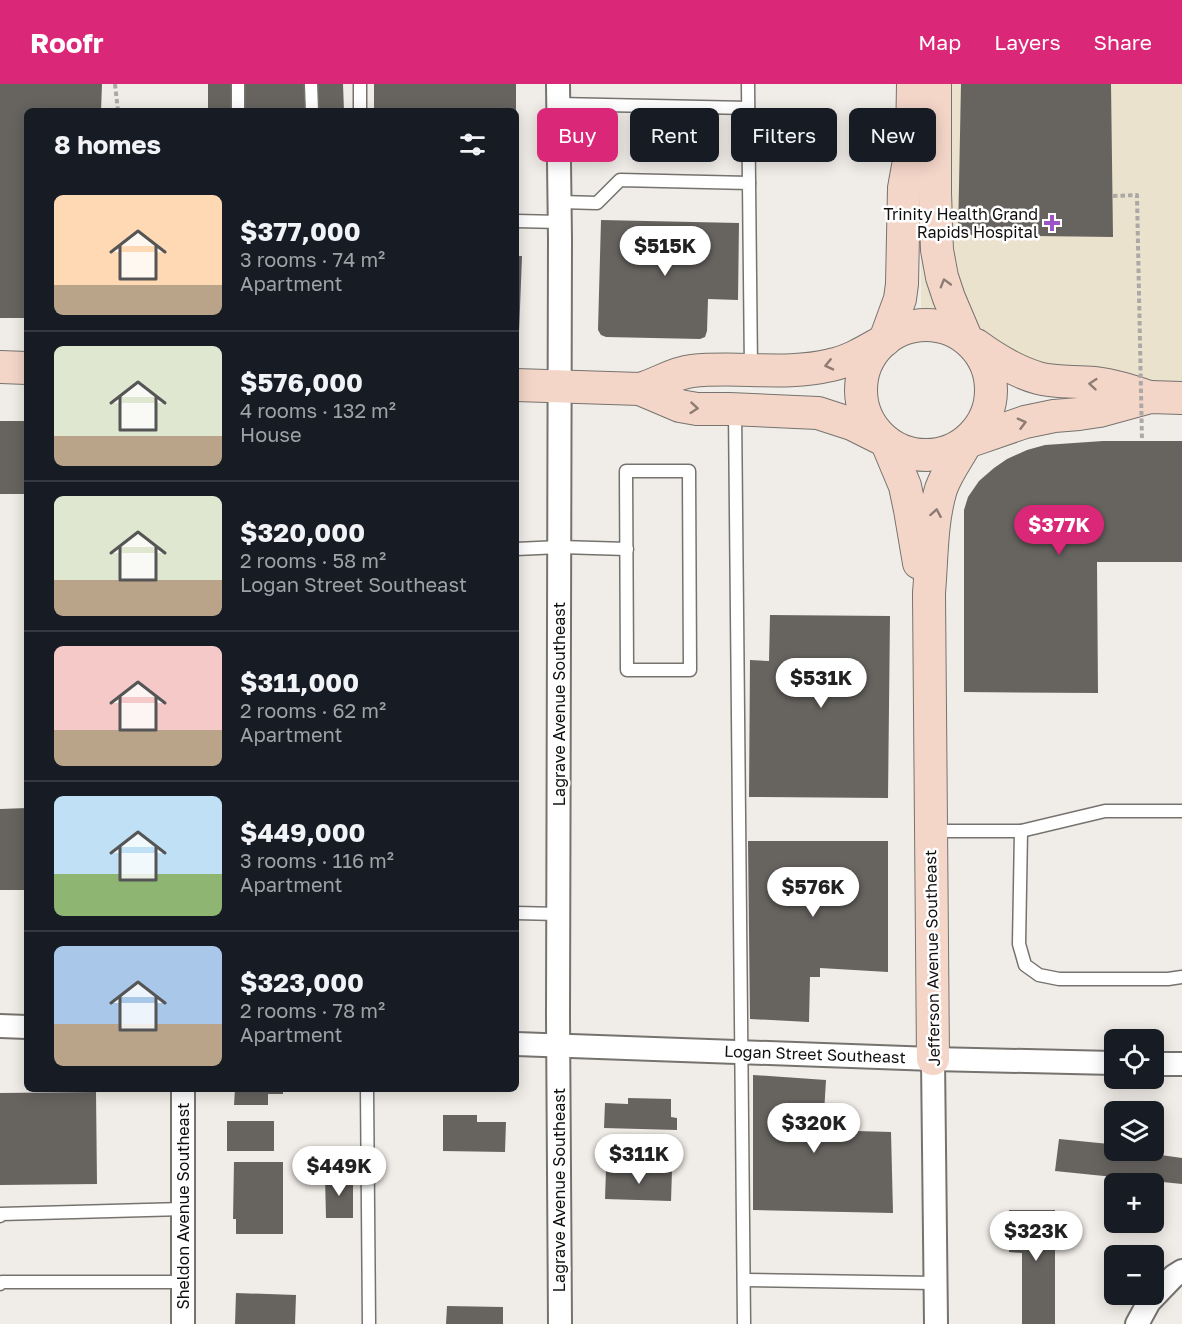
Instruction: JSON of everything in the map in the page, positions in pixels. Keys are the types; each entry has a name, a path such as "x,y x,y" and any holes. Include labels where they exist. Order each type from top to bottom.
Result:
{"main road":[{"path":"886,442 874,430 866,416 861,400 861,384 864,368 883,340 900,299 904,188 912,144 913,84"},
{"path":"519,385 640,389 680,406 697,409 818,413 868,431 902,451 932,455 957,449 979,430 987,416 992,399 992,383 988,366 980,352 967,339 942,277 937,250 935,84"},
{"path":"640,389 681,373 725,369 808,369 833,365 850,359 894,333 921,325 934,325 958,332 995,359 1040,379 1095,383 1149,398"},
{"path":"0,367 24,368"},
{"path":"966,442 1024,422 1099,411 1149,398 1182,398"},
{"name":"Jefferson Avenue Southeast","path":"886,442 905,486 920,566 928,592"},
{"name":"Jefferson Avenue Southeast","path":"933,1059 928,592 938,503 946,476 966,442"}],"street":[{"name":"Lagrave Avenue Southeast","path":"558,94 560,212 558,914 560,1324"},
{"path":"0,1026 24,1027"},
{"name":"Logan Street Southeast","path":"519,1044 1104,1063"},
{"name":"Jefferson Avenue Southeast","path":"933,1059 936,1324"},
{"path":"1164,1064 1182,1064"},
{"name":"Sheldon Avenue Southeast","path":"183,1092 183,1324"},
{"path":"1137,1324 1149,1302 1174,1276 1182,1271"}],"lane":[{"path":"238,84 238,108"},
{"path":"311,84 312,108"},
{"path":"360,84 360,108"},
{"path":"558,94 748,108 748,84"},
{"path":"749,162 751,370"},
{"path":"519,220 597,203 620,180 749,183"},
{"path":"735,409 744,1324"},
{"path":"626,471 689,471 690,670 627,670 627,549 626,471"},
{"path":"519,549 560,547 627,549"},
{"path":"931,831 1021,831 1105,811 1182,811"},
{"path":"1021,831 1019,944 1025,965 1039,975 1059,979 1182,977"},
{"path":"519,913 558,914"},
{"path":"367,1092 369,1324"},
{"path":"0,1216 1,1214 183,1209"},
{"path":"744,1280 935,1283"},
{"path":"1,1281 183,1282"}],"path":[{"path":"115,84 118,108"},
{"path":"1113,196 1137,195 1142,441"}],"shaded area":[{"name":"Trinity Health Grand Rapids Hospital","path":"920,84 1182,84 1182,399 1150,397 921,325 921,162 936,162 936,108 921,108"}],"building":[{"path":"0,84 102,84 101,108 24,108 24,318 0,318"},
{"path":"208,84 343,84 344,108 208,108"},
{"path":"374,84 516,84 516,108 374,108"},
{"path":"961,84 1111,84 1113,237 958,235"},
{"path":"601,220 739,223 738,300 708,299 707,331 705,337 700,339 601,335 598,330"},
{"path":"519,256 522,256 519,333"},
{"path":"0,421 24,421 24,494 0,494"},
{"path":"1103,441 1182,441 1182,562 1097,562 1098,693 964,692 964,510 968,497 979,481 994,468 1027,450 1045,445"},
{"path":"770,615 890,616 888,798 749,797 750,660 769,661"},
{"path":"24,808 24,890 0,890 0,809"},
{"path":"748,841 888,841 888,972 820,968 820,977 810,977 809,1022 750,1019"},
{"path":"753,1075 826,1080 823,1130 891,1132 893,1213 753,1210"},
{"path":"96,1092 97,1184 0,1185 0,1093"},
{"path":"235,1092 283,1092 283,1094 268,1094 268,1105 234,1105"},
{"path":"628,1098 671,1099 671,1117 677,1118 677,1130 604,1128 605,1103 628,1104"},
{"path":"443,1115 477,1115 477,1122 506,1122 505,1152 443,1151"},
{"path":"227,1121 274,1121 274,1151 227,1151"},
{"path":"1059,1139 1104,1144 1104,1161 1164,1161 1164,1155 1182,1158 1182,1184 1164,1182 1164,1173 1104,1173 1104,1176 1055,1171"},
{"path":"234,1162 283,1162 283,1234 236,1234 236,1219 233,1219"},
{"path":"606,1169 672,1170 671,1201 605,1199"},
{"path":"353,1175 353,1218 326,1218 325,1176"},
{"path":"1009,1210 1055,1210 1055,1324 1022,1324 1022,1253 1009,1252"},
{"path":"236,1293 296,1295 295,1324 235,1324"},
{"path":"447,1306 503,1307 503,1324 446,1324"}],"place":[{"name":"Trinity Health Grand Rapids Hospital","path":"1052,223"}]}
